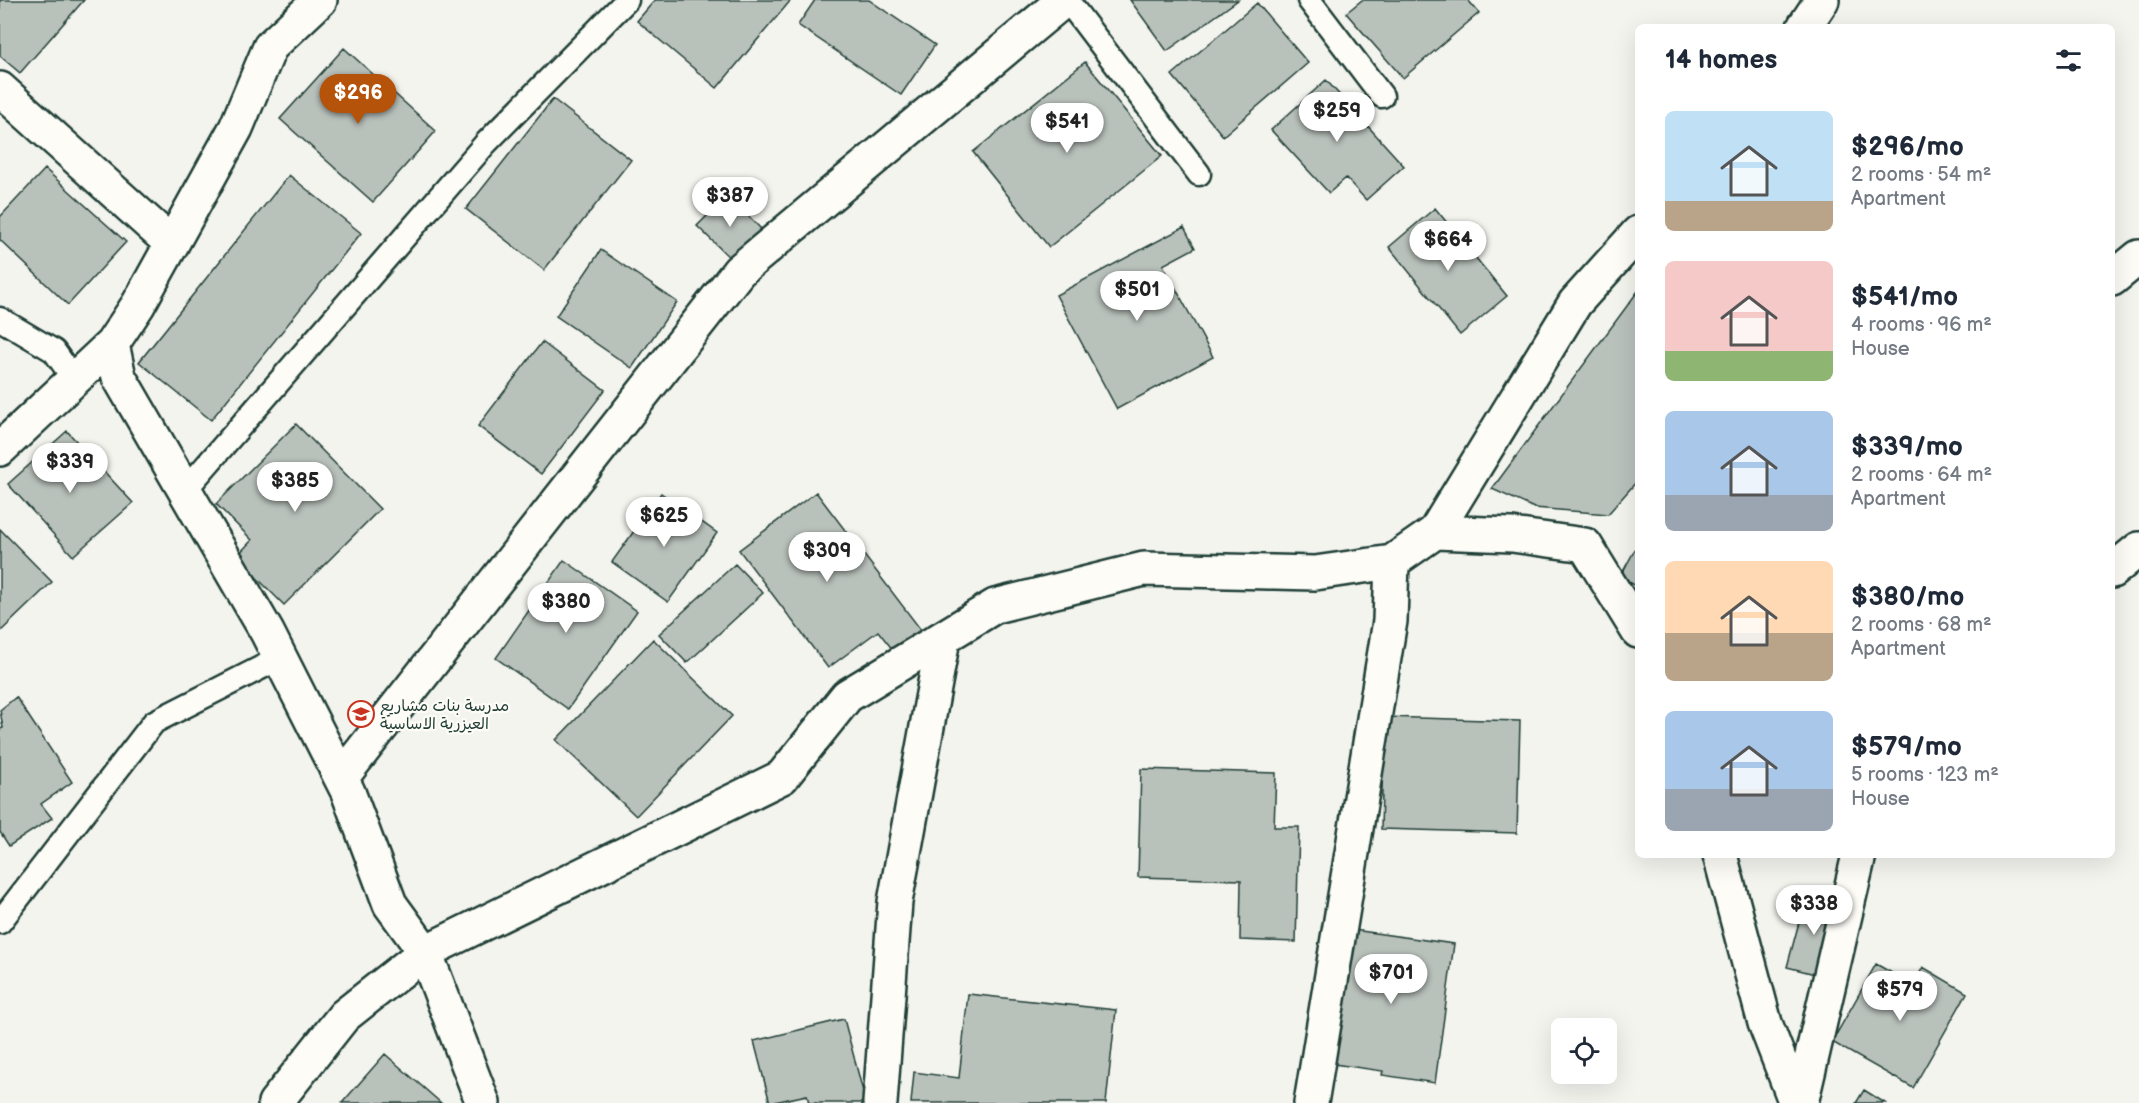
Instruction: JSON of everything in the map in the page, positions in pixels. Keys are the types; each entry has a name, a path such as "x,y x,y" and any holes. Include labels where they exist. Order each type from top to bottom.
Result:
{"street":[{"path":"0,449 112,344 138,305 236,128 270,47 320,0"},
{"path":"341,778 739,271 1065,0"},
{"path":"1806,24 1822,0"},
{"path":"0,89 172,244"},
{"path":"275,1103 344,1016 425,952 782,777 847,696 995,606 1144,570 1314,573 1392,562 1434,532 1575,303 1635,236"},
{"path":"2115,277 2139,257"},
{"path":"112,344 119,377 186,489 280,658 341,778 390,904 425,952 483,1103"},
{"path":"1434,532 1512,534 1585,545 1635,626"},
{"path":"2115,569 2139,549"},
{"path":"1311,1103 1390,621 1392,562"},
{"path":"880,1103 895,902 943,639"},
{"path":"1721,858 1766,1023 1796,1103"},
{"path":"1802,1103 1858,858"}],"lane":[{"path":"186,489 486,143 627,0"},
{"path":"1065,0 1199,174"},
{"path":"1309,0 1382,96"},
{"path":"0,319 54,351 74,379"},
{"path":"0,922 154,722 280,658"}],"building":[{"path":"0,0 84,0 20,73 0,56"},
{"path":"655,0 791,0 717,88 637,21"},
{"path":"815,0 869,0 935,45 901,95 798,25"},
{"path":"1130,0 1238,0 1167,51"},
{"path":"1362,0 1468,0 1479,13 1403,78 1346,13"},
{"path":"1257,3 1308,63 1223,136 1172,75"},
{"path":"344,48 436,131 373,202 280,119"},
{"path":"1085,62 1162,156 1049,247 973,152"},
{"path":"1326,80 1404,166 1366,200 1346,178 1329,193 1271,130"},
{"path":"553,99 631,160 544,270 466,209"},
{"path":"45,169 126,242 68,305 0,240 0,217"},
{"path":"289,175 361,233 211,420 139,362"},
{"path":"728,195 762,230 732,260 697,226"},
{"path":"1435,208 1507,296 1460,335 1389,247"},
{"path":"1184,227 1195,248 1163,265 1213,357 1117,409 1056,295"},
{"path":"601,250 677,302 632,368 556,316"},
{"path":"1635,295 1635,483 1608,514 1534,508 1492,489"},
{"path":"542,342 605,390 541,474 478,426"},
{"path":"296,424 380,509 284,605 236,557 252,540 216,504"},
{"path":"67,431 133,503 73,556 8,484"},
{"path":"816,492 921,630 893,650 878,631 828,668 739,550"},
{"path":"661,493 717,533 668,602 612,562"},
{"path":"0,529 52,582 0,632"},
{"path":"1635,550 1635,585 1620,577"},
{"path":"564,560 637,611 568,709 496,658"},
{"path":"735,564 763,593 687,663 659,634"},
{"path":"653,639 732,716 636,816 556,740"},
{"path":"16,697 72,782 41,804 52,818 9,846 0,832 0,729 3,728 0,710"},
{"path":"1384,717 1520,721 1517,833 1381,829"},
{"path":"1141,769 1276,773 1274,827 1299,827 1296,942 1240,940 1241,880 1138,877"},
{"path":"1806,896 1841,905 1823,976 1787,967"},
{"path":"1346,929 1454,944 1435,1083 1382,1075 1383,1071 1327,1063"},
{"path":"1876,964 1913,985 1923,967 1967,993 1913,1088 1832,1042"},
{"path":"968,994 1116,1010 1106,1103 911,1103 914,1072 959,1078"},
{"path":"844,1019 866,1103 809,1103 807,1095 770,1103 754,1041"},
{"path":"385,1054 441,1103 342,1103"},
{"path":"1864,1090 1885,1103 1856,1103"}],"place":[{"name":"مدرسة بنات مشاريع العيزرية الاساسية","path":"361,714"}]}
